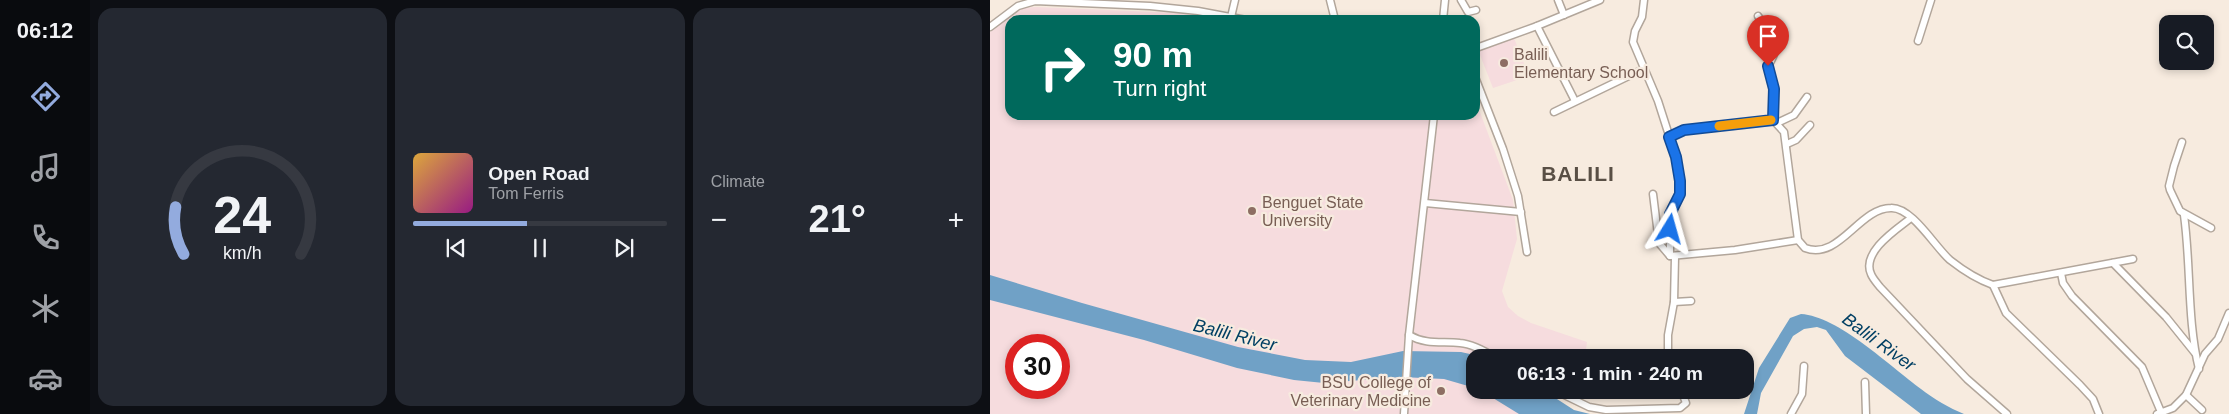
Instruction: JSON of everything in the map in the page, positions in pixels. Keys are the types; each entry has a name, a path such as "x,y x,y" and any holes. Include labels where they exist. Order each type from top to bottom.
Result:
{"street":[{"path":"1231,15 1235,0"},
{"path":"1330,0 1334,15"},
{"path":"1461,0 1468,12 1476,10"},
{"path":"1558,0 1564,15"},
{"path":"1480,47 1600,0"},
{"path":"1644,0 1642,17 1635,31 1633,42 1658,101 1676,157 1680,181 1680,194 1670,214 1674,302 1668,335 1668,349"},
{"path":"1918,41 1930,0"},
{"path":"1008,15 1025,3 1063,1 1150,3 1220,15"},
{"path":"1444,15 1446,2"},
{"path":"1758,16 1776,41 1777,47 1773,59 1768,66 1774,89 1775,121 1784,132 1787,144 1798,240 1805,248 1810,250 1836,243 1872,214 1890,208 1902,210 1948,258 1974,278 1993,285 2061,274 2133,259"},
{"path":"990,27 1005,17"},
{"path":"1537,26 1575,101"},
{"path":"1554,112 1637,72"},
{"path":"1480,90 1503,149 1518,196 1527,252"},
{"path":"1669,137 1684,130 1775,121 1794,115 1807,97"},
{"path":"1404,414 1409,339 1426,203 1434,120"},
{"path":"1787,144 1796,140 1810,125"},
{"path":"2182,142 2169,186 2180,211 2184,215 2212,228"},
{"path":"1653,194 1659,243 1673,256"},
{"path":"1426,203 1520,212"},
{"path":"2184,215 2189,257 2195,352 2199,369"},
{"path":"1911,218 1879,244 1871,258 1870,274 1890,298 1967,379 2007,414"},
{"path":"1673,256 1798,240"},
{"path":"2113,263 2166,317 2195,352"},
{"path":"2061,274 2063,283 2072,296 2142,367 2159,413 2173,408 2186,395 2205,354 2218,339 2229,313"},
{"path":"1993,285 2006,313 2093,399 2099,414"},
{"path":"1884,304 1890,298"},
{"path":"1674,302 1691,302"},
{"path":"1409,339 1424,342 1461,343 1482,349"},
{"path":"1791,414 1802,394 1804,366"},
{"path":"1865,382 1866,414"},
{"path":"2186,395 2202,410"},
{"path":"1573,399 1589,407 1606,410 1675,409 1686,403 1684,399"}],"shaded area":[{"name":"Benguet State University","path":"1036,7 1193,15 1013,15 1023,8"},
{"name":"Benguet State University","path":"1005,21 1005,120 1480,120 1480,112 1513,200 1517,239 1502,291 1508,307 1518,316 1531,323 1587,342 1586,349 1466,349 1466,399 1553,399 1547,414 990,414 990,32"},
{"name":"Balili Elementary School","path":"1514,38 1529,76 1493,88 1480,55 1480,49"}],"water":[{"path":"990,275 1238,347 1305,360 1351,362 1403,351 1461,352 1466,353 1466,385 1444,379 1401,377 1324,383 1294,380 1237,368 1144,340 990,300"},
{"path":"1801,314 1831,323 1864,344 1931,396 1964,414 1921,414 1845,356 1826,330 1817,327 1804,329 1793,336 1761,393 1757,414 1744,414 1749,399 1754,399 1754,383 1759,368 1790,318"},
{"path":"1495,399 1557,399 1574,410 1590,414 1519,414"}],"slow traffic":[{"path":"1719,126 1771,120"}],"place":[{"name":"Balili Elementary School","path":"1504,63"},
{"name":"Benguet State University","path":"1252,211"},
{"name":"BSU College of Veterinary Medicine","path":"1441,391"}],"district":[{"name":"BALILI","path":"1578,174"}],"route":[{"path":"1670,229 1670,214 1680,194 1680,181 1676,157 1669,137 1684,130 1773,120 1774,89 1768,66"}],"water label":[{"name":"Balili River","path":"1235,335"},
{"name":"Balili River","path":"1879,342"}]}
